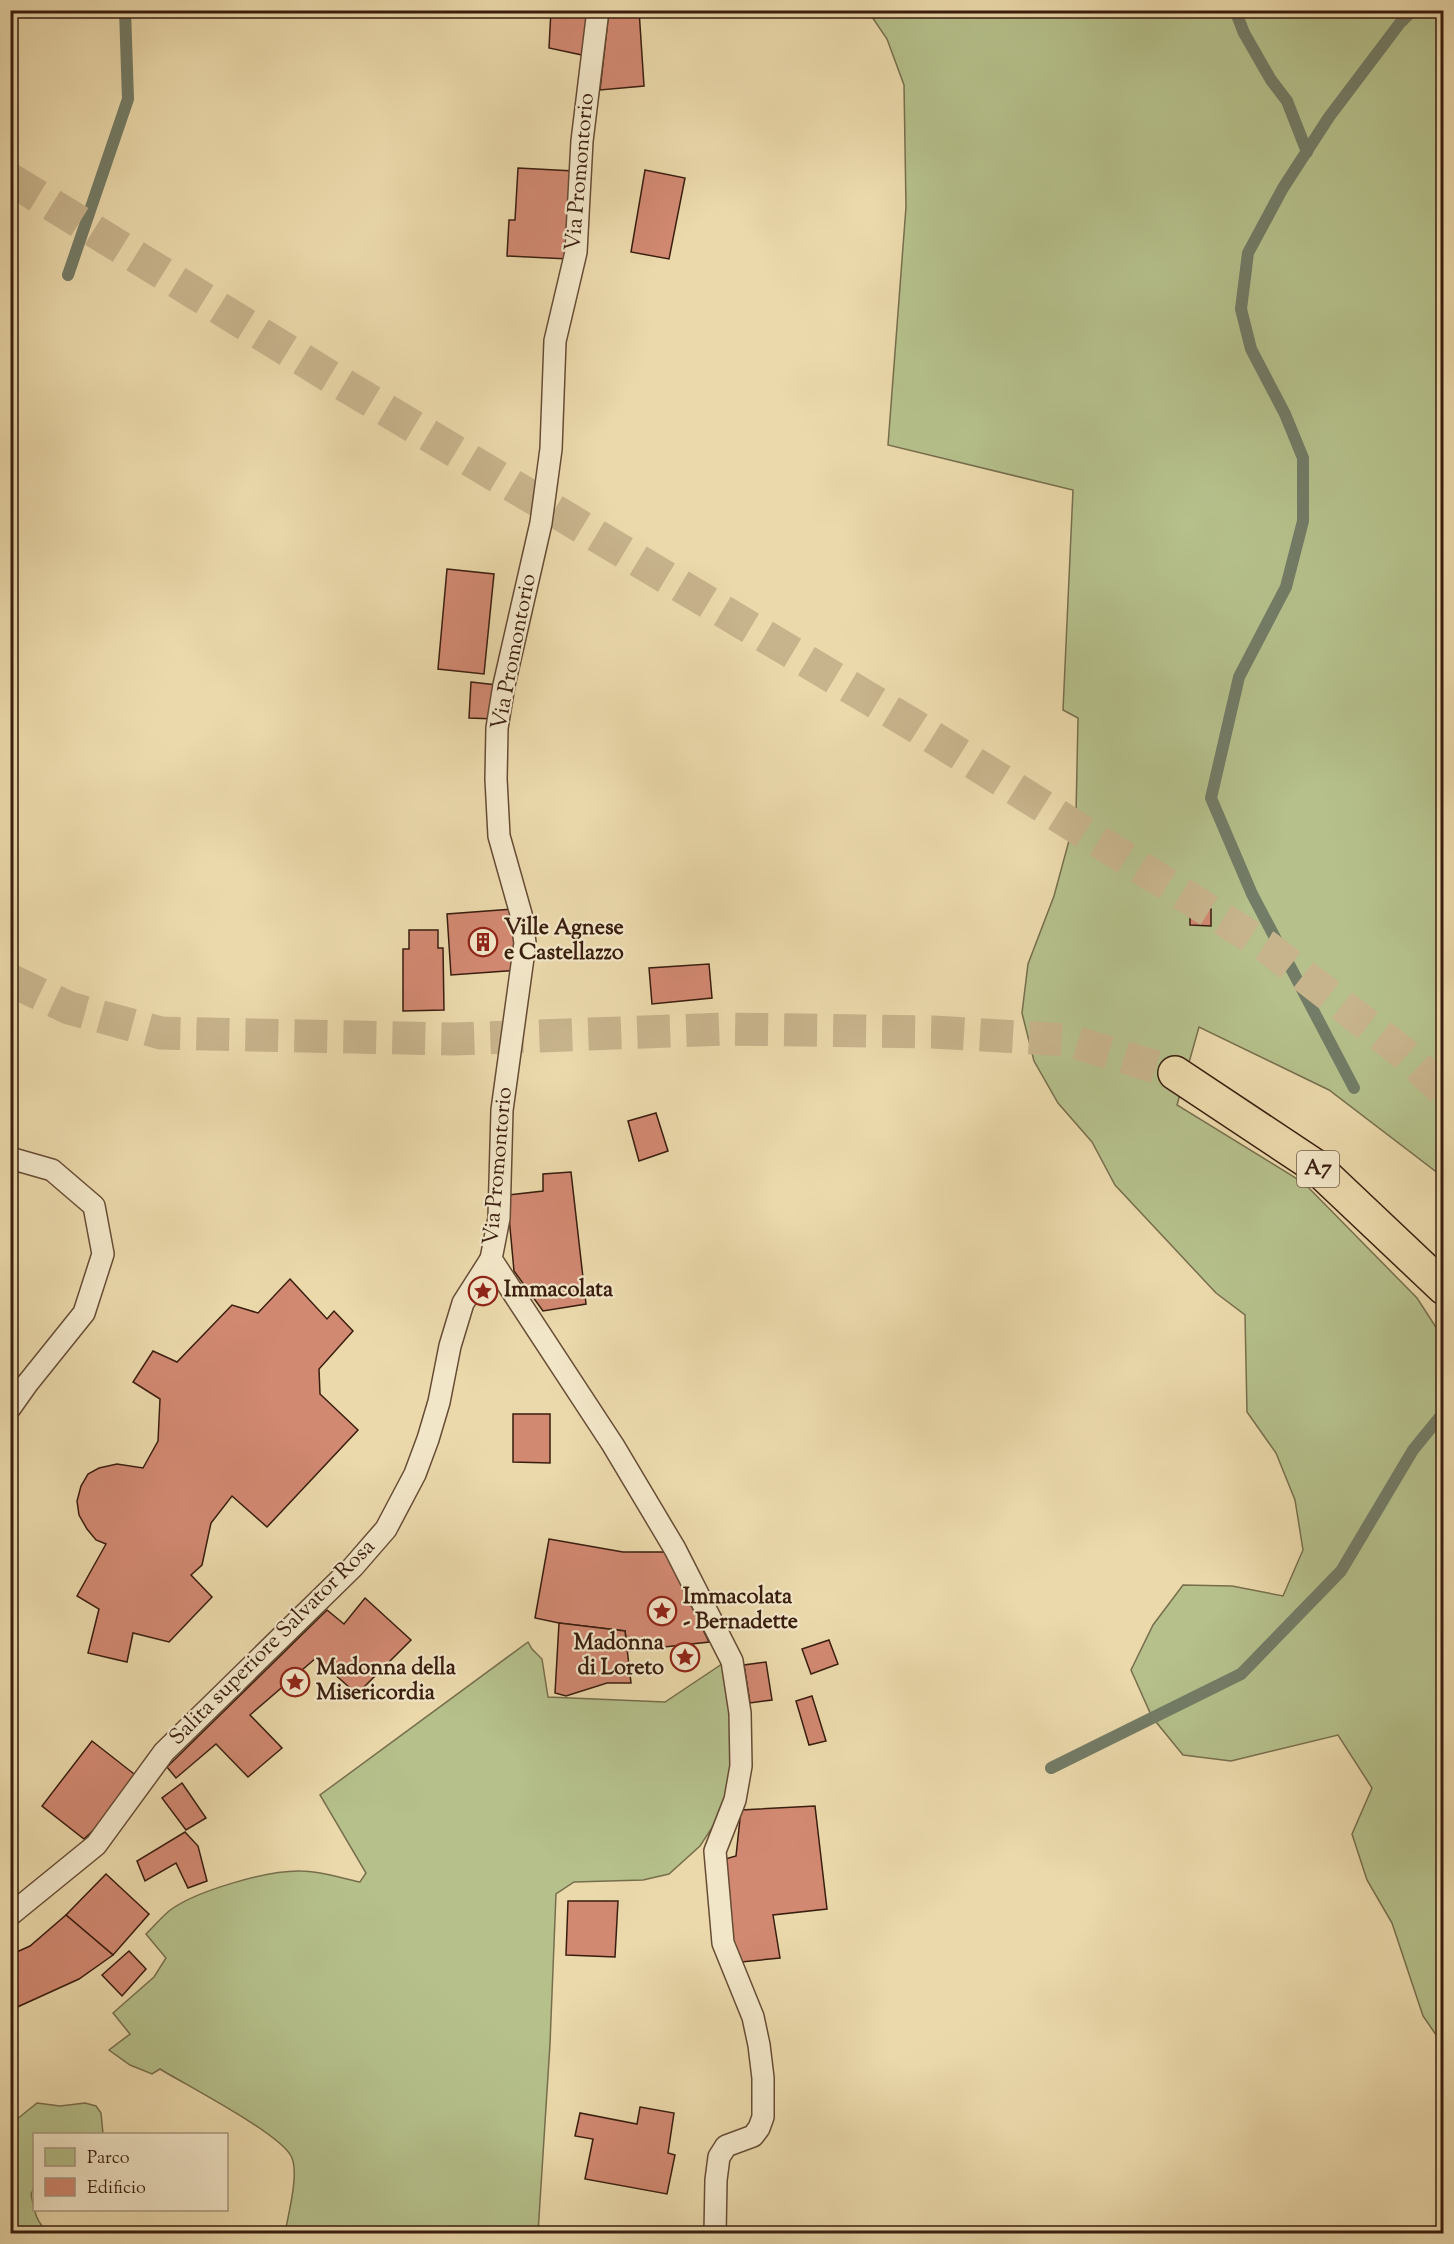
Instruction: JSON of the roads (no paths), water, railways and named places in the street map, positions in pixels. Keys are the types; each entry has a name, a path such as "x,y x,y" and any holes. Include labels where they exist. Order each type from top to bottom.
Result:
{"highway":[{"name":"A7","path":"1176,1073 1315,1166 1443,1287"}],"lane":[{"name":"Via Promontorio","path":"598,10 582,141 576,252 555,341 551,448 541,523 504,685 497,728 496,779 499,836 521,914 525,943 502,1110 499,1218 491,1259 624,1464 675,1549 732,1660 740,1713 741,1766 735,1800 715,1851 723,1943 753,2018 759,2045 763,2078 763,2116 753,2136 726,2146 719,2157 716,2180 715,2234"},
{"path":"10,1158 52,1170 94,1206 103,1254 84,1313 10,1408"},
{"name":"Salita superiore Salvator Rosa","path":"10,1915 96,1845 164,1752 353,1567 386,1529 415,1473 428,1439 439,1402 450,1346 464,1303 491,1259"}],"waterway":[{"path":"68,275 128,99 125,10"},
{"path":"1235,10 1244,33 1271,80 1287,101 1307,152"},
{"path":"1354,1088 1252,894 1211,798 1239,677 1286,587 1303,521 1303,458 1285,414 1251,349 1241,309 1248,253 1283,188 1329,117 1400,23 1413,10"},
{"path":"1051,1768 1241,1674 1341,1571 1413,1450 1444,1412"}],"tunnel":[{"path":"10,179 329,376 915,726 1267,947 1402,1052 1444,1091"},
{"path":"10,980 69,1008 161,1033 455,1039 726,1029 933,1032 1068,1040 1175,1073"}],"place":[{"name":"Ville Agnese e Castellazzo","path":"483,942"},
{"name":"Immacolata","path":"483,1291"},
{"name":"Immacolata - Bernadette","path":"662,1611"},
{"name":"Madonna di Loreto","path":"685,1657"},
{"name":"Madonna della Misericordia","path":"295,1682"}]}
